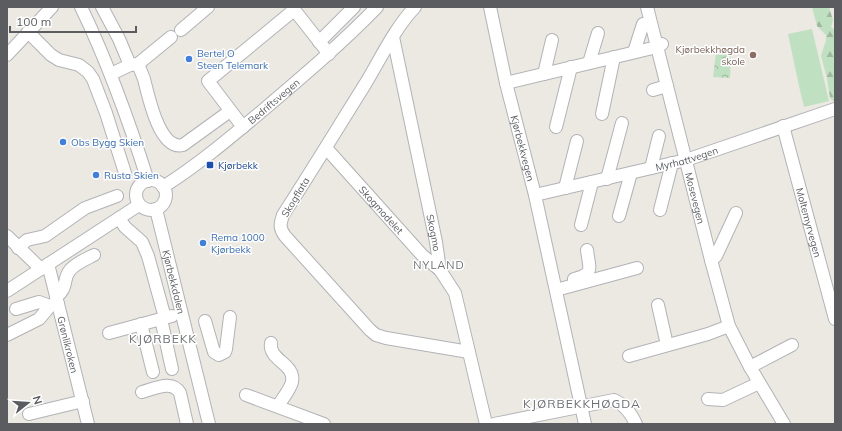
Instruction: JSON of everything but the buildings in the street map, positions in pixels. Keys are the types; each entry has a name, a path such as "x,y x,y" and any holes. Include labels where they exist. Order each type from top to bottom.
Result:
{"street":[{"path":"7,55 52,7"},
{"path":"80,7 111,74 148,181"},
{"path":"102,7 134,65 144,78 150,106 158,124 166,137 174,145 183,146 230,111"},
{"path":"111,74 134,65 176,34 208,7"},
{"path":"319,42 354,7"},
{"name":"Bedriftsvegen","path":"163,187 198,163 243,127 329,54 377,7"},
{"name":"Skogflata","path":"416,7 408,14 393,37 326,148 283,215 280,224 281,230 285,236 376,335 469,352"},
{"name":"Kjørbekkvegen","path":"490,7 506,83 535,195 586,424"},
{"name":"Mosevegen","path":"647,7 711,260 730,326 750,367 784,424"},
{"name":"Mosevegen","path":"656,7 663,40 662,45 657,47"},
{"path":"243,127 208,81 293,8 329,54"},
{"path":"634,52 643,24"},
{"path":"28,32 51,55 59,60 79,65 88,72 93,79 106,113 125,173"},
{"path":"589,63 598,33"},
{"name":"Skogmo","path":"393,37 436,242 440,270 455,293 486,424"},
{"path":"544,74 552,40"},
{"path":"506,83 657,47"},
{"path":"602,114 614,57"},
{"path":"556,127 571,67"},
{"path":"653,90 667,86"},
{"name":"Myrhattvegen","path":"535,195 686,160 835,109"},
{"path":"607,179 622,123"},
{"name":"Moltemyrvegen","path":"783,126 835,319"},
{"path":"651,168 659,136"},
{"path":"565,188 576,141"},
{"name":"Skogmodelet","path":"326,148 422,255 440,270"},
{"path":"660,210 672,163"},
{"path":"619,216 631,173"},
{"path":"154,181 163,187 166,197 161,207 147,210 140,205 137,200 137,191 143,183 154,181"},
{"path":"581,226 592,182"},
{"path":"18,248 27,240 45,236 85,208 117,196"},
{"path":"7,291 12,283 44,266 140,205"},
{"name":"Kjørbekkdalen","path":"156,209 209,424"},
{"path":"711,260 716,256 736,213"},
{"path":"119,218 125,228 137,236 144,246 148,256 163,318 172,369"},
{"path":"7,236 18,248 44,266"},
{"path":"555,287 587,275 590,269 587,250"},
{"path":"7,335 39,319 63,292 69,271 74,266 94,255"},
{"name":"Grønlikroken","path":"44,266 88,424"},
{"path":"555,287 637,268"},
{"path":"16,309 39,302 55,302"},
{"path":"658,305 667,345"},
{"path":"110,333 181,313"},
{"path":"205,321 214,352 219,355 225,352 226,349 230,317"},
{"path":"141,324 153,372"},
{"path":"629,356 708,334 730,326"},
{"path":"271,343 270,346 273,353 288,367 292,374 290,386 278,406"},
{"path":"750,367 792,345"},
{"path":"708,399 723,400 759,383"},
{"path":"142,392 168,385 173,386 180,393 187,424"},
{"path":"246,395 324,424"},
{"path":"182,404 203,399"},
{"path":"494,424 614,400 623,404 636,424"},
{"path":"29,414 82,401"}],"green space":[{"path":"812,7 829,7 833,20 831,27 835,30 835,101 830,98 827,78 821,56 826,35 817,26"},
{"path":"812,29 829,101 804,107 788,34"},
{"path":"728,51 731,53 730,78 713,77 716,52"}],"place":[{"name":"Kjørbekkhøgda skole","path":"753,55"},
{"name":"Bertel O Steen Telemark","path":"189,59"},
{"name":"Obs Bygg Skien","path":"63,142"},
{"name":"Kjørbekk","path":"210,165"},
{"name":"Rusta Skien","path":"96,175"},
{"name":"Rema 1000 Kjørbekk","path":"203,243"}],"district":[{"name":"NYLAND","path":"439,265"},
{"name":"KJØRBEKK","path":"163,339"},
{"name":"KJØRBEKKHØGDA","path":"582,404"}]}
